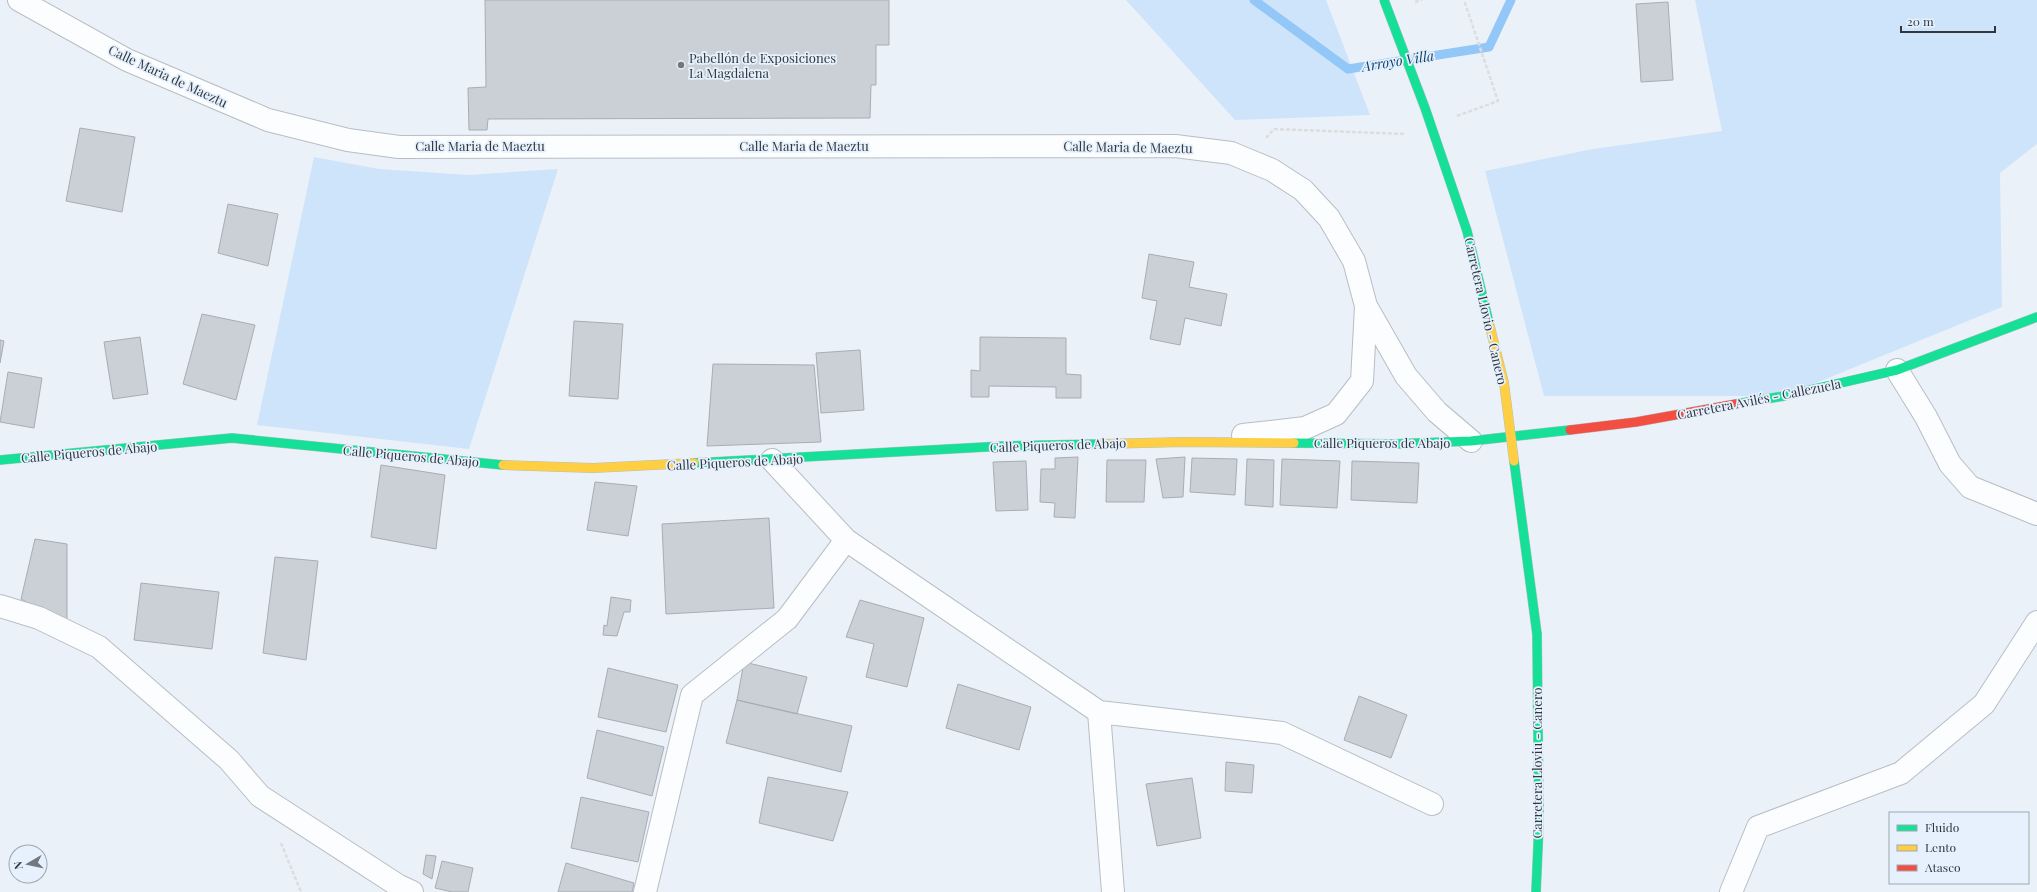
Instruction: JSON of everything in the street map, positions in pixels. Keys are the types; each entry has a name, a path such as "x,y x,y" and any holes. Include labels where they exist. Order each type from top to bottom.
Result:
{"main road":[{"name":"Carretera Llovio - Canero","path":"1384,0 1425,108 1468,231 1504,383 1537,634"},
{"name":"Carretera Avilés - Callezuela","path":"1471,442 1636,422 1784,396 1897,370 2037,316"},
{"name":"Calle Piqueros de Abajo","path":"0,460 232,438 518,466 594,468 772,460 1004,446 1184,442 1394,444 1471,442"},
{"name":"Carretera Lloviu - Canero","path":"1536,892 1538,823 1537,634"}],"street":[{"name":"Calle Maria de Maeztu","path":"19,0 127,60 268,120 348,140 399,147 1175,146 1231,153 1272,170 1302,190 1329,218 1354,261 1366,306 1410,382 1436,412 1471,442"},
{"path":"1184,442 1305,428 1336,414 1362,381 1366,306"},
{"path":"1897,370 1926,417 1950,464 1970,487 2037,514"},
{"path":"772,460 846,540 1099,712 1282,732 1432,804"},
{"path":"645,892 692,695 786,619 846,540"},
{"path":"0,606 39,618 99,647 229,760 260,796 402,890"},
{"path":"1731,892 1758,826 1901,773 1984,704 2037,622"},
{"path":"1099,712 1113,892"}],"path":[{"path":"1454,117 1498,101 1464,0"},
{"path":"1248,160 1274,129 1409,134"}],"shaded area":[{"path":"1126,0 1326,0 1370,115 1235,120"},
{"path":"1695,0 2037,0 2037,144 2000,173 2002,307 1784,396 1544,396 1485,171 1593,149 1722,131"},
{"path":"314,157 379,169 469,175 558,169 469,449 257,425"}],"building":[{"name":"Pabellón de Exposiciones La Magdalena","path":"485,0 889,0 889,45 876,45 876,85 871,85 870,118 488,119 487,130 469,130 468,88 486,87"},
{"path":"1668,2 1673,80 1641,82 1636,4"},
{"path":"80,128 135,137 122,212 66,201"},
{"path":"228,204 278,214 268,266 218,253"},
{"path":"1149,254 1194,262 1189,287 1227,294 1221,326 1185,318 1180,345 1150,339 1157,301 1142,298"},
{"path":"202,314 255,325 236,400 183,384"},
{"path":"574,321 623,324 618,399 569,396"},
{"path":"140,337 148,394 113,399 104,342"},
{"path":"980,337 1066,338 1066,374 1081,375 1081,398 1056,398 1056,387 989,386 989,397 971,397 971,370 980,371"},
{"path":"0,340 4,341 0,363"},
{"path":"860,350 864,410 821,413 816,353"},
{"path":"713,364 814,365 821,442 707,446"},
{"path":"8,372 42,378 34,428 0,422"},
{"path":"1078,457 1075,518 1054,517 1055,503 1040,502 1041,469 1055,469 1055,458"},
{"path":"1185,457 1183,497 1163,498 1156,459"},
{"path":"1192,458 1237,459 1235,495 1190,492"},
{"path":"1247,459 1274,460 1273,507 1245,505"},
{"path":"1282,459 1340,461 1337,508 1280,505"},
{"path":"1107,460 1146,460 1144,502 1106,502"},
{"path":"1026,461 1028,510 996,511 993,462"},
{"path":"1352,461 1419,463 1417,503 1351,500"},
{"path":"381,465 445,475 436,549 371,537"},
{"path":"595,482 637,486 628,536 587,530"},
{"path":"769,518 774,608 666,614 662,524"},
{"path":"35,539 67,544 67,624 21,599"},
{"path":"275,557 318,561 306,660 263,653"},
{"path":"141,583 219,592 212,649 134,640"},
{"path":"611,597 631,600 630,612 624,612 617,636 603,635 604,625 607,626"},
{"path":"860,600 924,618 907,687 866,677 874,644 846,637"},
{"path":"744,662 807,677 797,714 737,700"},
{"path":"608,668 678,685 666,732 598,717"},
{"path":"958,684 1031,707 1019,750 946,728"},
{"path":"1359,696 1407,715 1391,758 1344,740"},
{"path":"737,700 852,726 841,772 726,743"},
{"path":"597,730 664,747 652,796 587,778"},
{"path":"1226,762 1254,765 1252,793 1225,791"},
{"path":"768,777 848,792 833,841 759,823"},
{"path":"1192,778 1201,838 1157,846 1146,784"},
{"path":"581,797 649,812 638,862 571,848"},
{"path":"426,855 436,856 432,879 423,874"},
{"path":"442,861 473,868 468,892 452,892 435,888"},
{"path":"566,863 634,883 632,892 558,892"}],"waterway":[{"name":"Arroyo Villa","path":"1254,0 1348,69 1489,47 1511,0"}],"traffic: fast":[{"path":"1384,0 1425,108 1467,231 1489,323"},
{"path":"1736,404 1784,396 1897,370 2037,317"},
{"path":"1294,443 1393,444 1471,441 1570,430"},
{"path":"0,460 232,438 503,465"},
{"path":"694,463 1004,446 1101,444"},
{"path":"1514,461 1537,634"},
{"path":"1536,892 1539,823 1537,634"}],"traffic: slow":[{"path":"1489,323 1504,383 1514,461"},
{"path":"1101,444 1184,442 1294,443"},
{"path":"503,465 593,468 694,463"}],"traffic: jam":[{"path":"1570,430 1636,422 1736,404"}],"place":[{"name":"Pabellón de Exposiciones La Magdalena","path":"681,65"}]}
